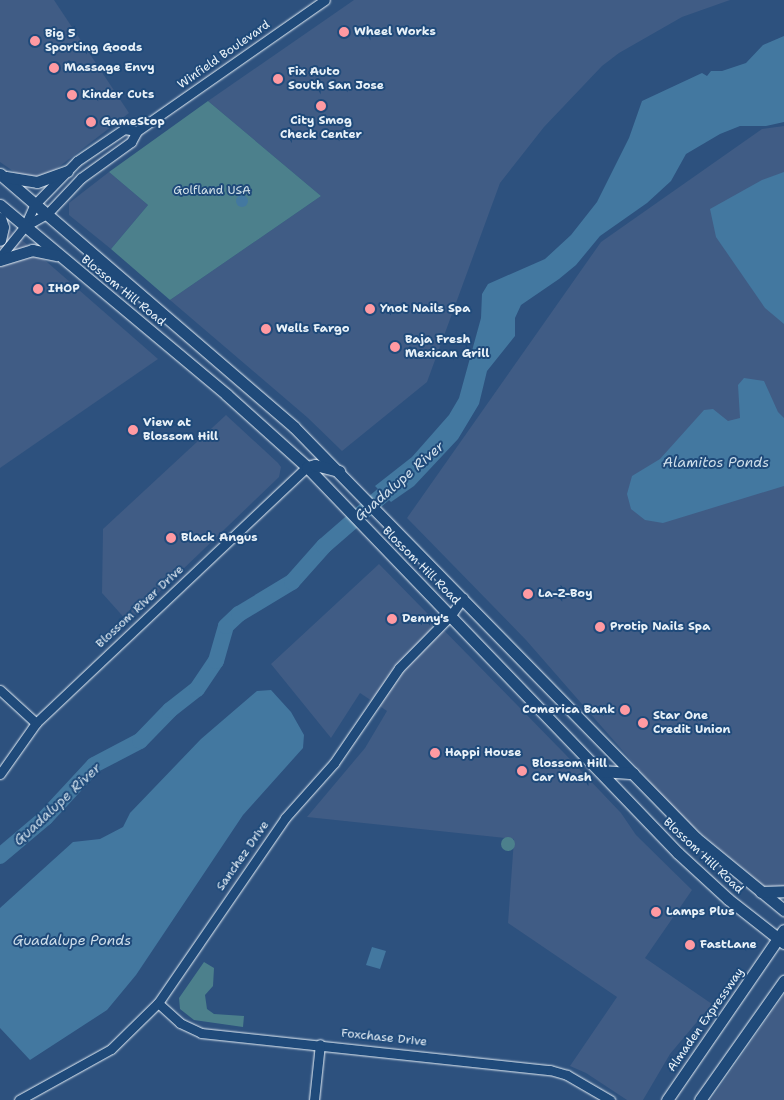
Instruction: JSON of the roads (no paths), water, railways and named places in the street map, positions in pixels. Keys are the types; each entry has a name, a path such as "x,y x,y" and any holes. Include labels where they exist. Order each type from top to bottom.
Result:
{"main road":[{"path":"2,175 37,182 67,171"},
{"name":"Blossom Hill Road","path":"2,175 254,392 343,474 702,844 784,910"},
{"name":"Blossom Hill Road","path":"0,205 227,395 307,467 695,870 782,937"},
{"path":"0,218 3,227 0,240"},
{"path":"0,258 32,250 59,256"},
{"path":"227,395 239,391 254,392"},
{"path":"307,467 314,465 343,474"},
{"path":"601,771 633,773"},
{"path":"761,892 784,890"},
{"name":"Almaden Expressway","path":"667,1100 782,937"},
{"path":"700,1100 782,985"}],"street":[{"name":"Winfield Boulevard","path":"25,226 47,214 81,178 131,142 136,131 325,0"},
{"name":"Winfield Boulevard","path":"0,258 25,226 36,204 67,171 124,129 136,131"},
{"name":"Blossom River Drive","path":"0,774 36,723 307,467"},
{"name":"Sanchez Drive","path":"19,1100 111,1049 158,1003 283,820 334,763 381,690 451,615 463,598"},
{"path":"0,690 36,723"},
{"name":"Foxchase Drive","path":"158,1003 180,1023 201,1032 550,1070 568,1074 610,1100"},
{"path":"314,1100 320,1044"}],"water":[{"path":"784,36 784,122 766,126 740,126 720,134 686,154 671,181 647,203 600,236 576,265 521,305 515,318 515,336 487,371 479,404 458,439 414,486 391,502 375,486 412,457 449,415 459,398 481,318 482,294 488,284 545,259 571,235 597,202 629,138 642,101 702,73 707,76 711,71 722,71 746,63 763,45"},
{"path":"784,172 784,324 765,308 716,237 710,209 762,180"},
{"path":"242,195 248,201 242,207 236,201"},
{"name":"Alamitos Ponds","path":"744,378 764,381 778,412 784,418 784,486 663,523 645,520 631,509 627,494 632,476 660,459 704,410 713,409 728,421 740,418 738,385"},
{"name":"Guadalupe Ponds","path":"271,690 291,712 304,735 303,748 243,815 136,975 107,1010 30,1060 0,1028 0,908 73,842 100,839 123,827 130,813 201,739 257,691"},
{"path":"372,947 386,951 380,969 366,965"}],"waterway":[{"name":"Guadalupe River","path":"0,856 45,818 94,765 140,741 170,710 197,689 216,661 226,626 239,614 292,582 324,546 400,480"}],"place":[{"name":"Wheel Works","path":"344,32"},
{"name":"Big 5 Sporting Goods","path":"35,41"},
{"name":"Massage Envy","path":"54,68"},
{"name":"Fix Auto South San Jose","path":"278,79"},
{"name":"Kinder Cuts","path":"72,95"},
{"name":"City Smog Check Center","path":"321,106"},
{"name":"GameStop","path":"91,122"},
{"name":"IHOP","path":"38,289"},
{"name":"Ynot Nails Spa","path":"370,309"},
{"name":"Wells Fargo","path":"266,329"},
{"name":"Baja Fresh Mexican Grill","path":"395,347"},
{"name":"View at Blossom Hill","path":"133,430"},
{"name":"Black Angus","path":"171,538"},
{"name":"La-Z-Boy","path":"528,594"},
{"name":"Denny's","path":"392,619"},
{"name":"Protip Nails Spa","path":"600,627"},
{"name":"Comerica Bank","path":"625,710"},
{"name":"Star One Credit Union","path":"643,723"},
{"name":"Happi House","path":"435,753"},
{"name":"Blossom Hill Car Wash","path":"522,771"},
{"name":"Lamps Plus","path":"656,912"},
{"name":"FastLane","path":"690,945"}],"park label":[{"name":"Golfland USA","path":"212,191"}]}
